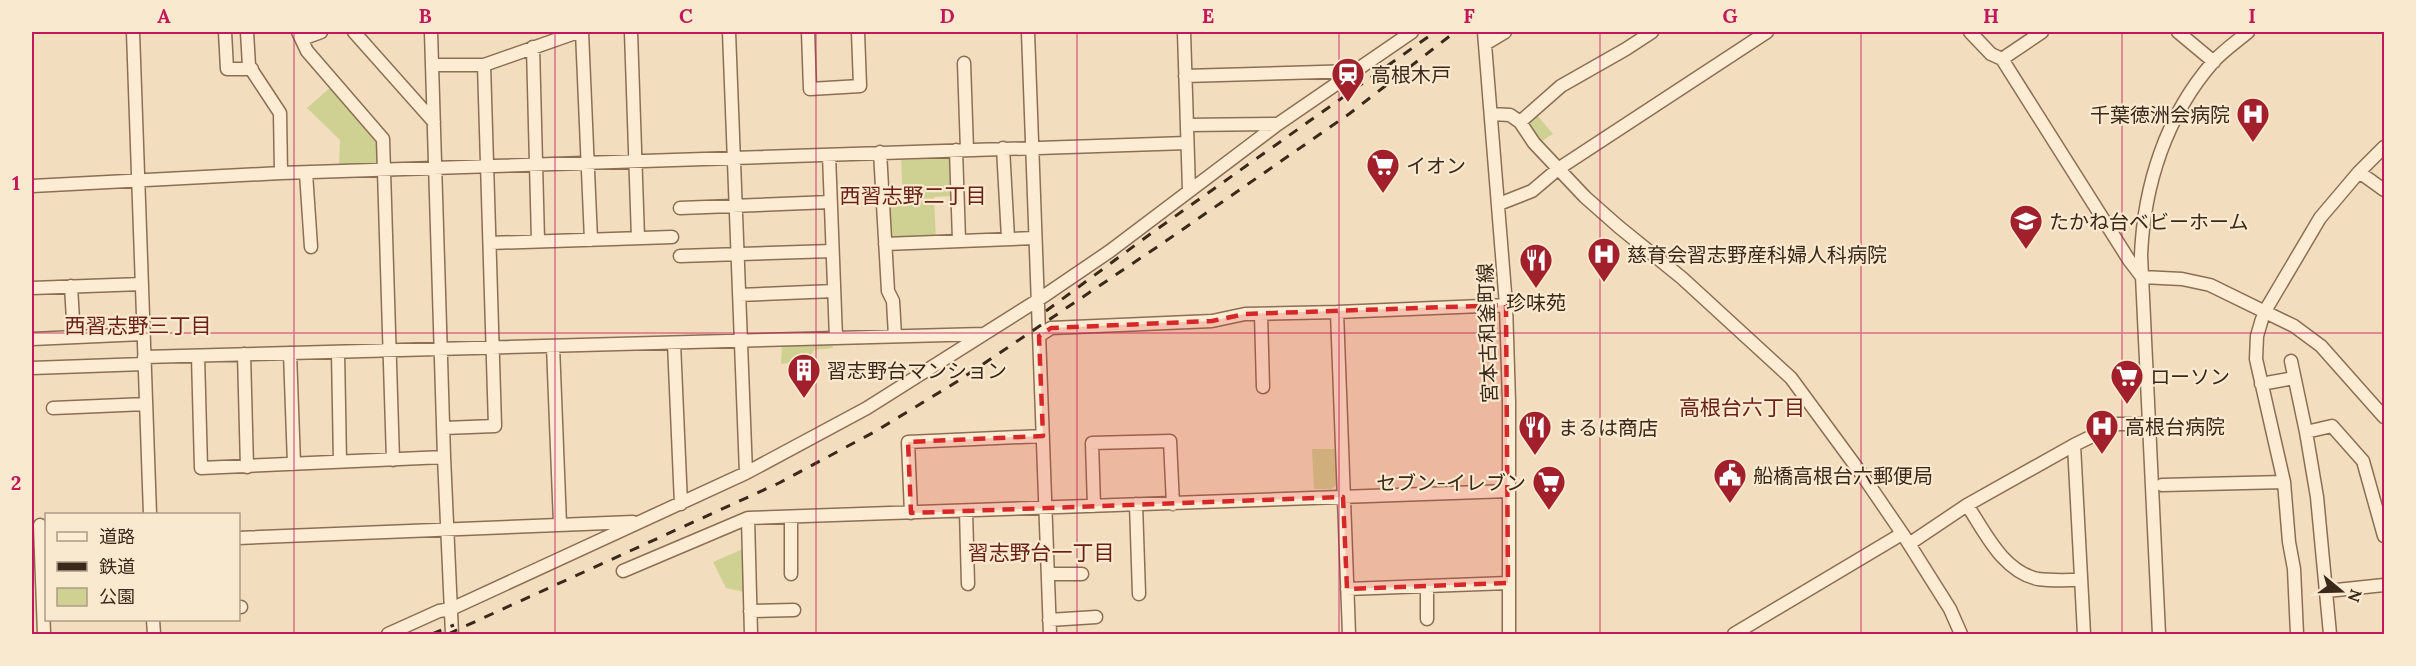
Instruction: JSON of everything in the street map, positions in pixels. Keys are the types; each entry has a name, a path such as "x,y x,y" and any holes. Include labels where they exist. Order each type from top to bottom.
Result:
{"street":[{"path":"133,32 150,513"},
{"path":"225,32 227,69 252,69"},
{"path":"247,32 249,66 280,113 282,173"},
{"path":"321,32 300,35 307,51 383,139 393,460"},
{"path":"354,32 435,122"},
{"path":"431,32 444,457 452,634"},
{"path":"432,65 484,65 578,32"},
{"path":"582,32 591,240"},
{"path":"631,32 638,238"},
{"path":"729,32 746,473"},
{"path":"808,32 810,90 860,86 858,32"},
{"path":"1028,32 1050,634"},
{"path":"1184,32 1189,190"},
{"path":"388,634 439,611 451,609 681,504 746,473 867,408 1038,300 1110,251 1278,124 1412,32"},
{"name":"宮本古和釜町線","path":"1484,32 1506,305 1509,634"},
{"path":"1485,45 1505,32"},
{"path":"1521,122 1561,86 1626,50 1652,32"},
{"path":"1499,204 1532,191 1558,169 1767,32"},
{"path":"1970,32 1991,54 2002,59 2142,277 2195,281 2220,289 2264,315 2294,326 2321,346 2385,417"},
{"path":"2002,59 2042,32"},
{"path":"2178,32 2214,62"},
{"path":"2159,634 2141,255 2145,210 2160,153 2187,97 2214,62 2248,32"},
{"path":"533,48 538,241"},
{"path":"958,240 964,63"},
{"path":"444,428 495,426 484,65"},
{"path":"1185,76 1356,71"},
{"path":"1491,114 1510,115 1521,122 1534,143 1558,169 1618,227 1683,278 1791,378 1863,476 1906,540 1950,609 1962,634"},
{"path":"1187,125 1278,124"},
{"path":"32,186 306,172 436,170 880,152 1187,143"},
{"path":"2297,634 2294,569 2289,542 2284,482 2261,384 2256,348 2264,315 2320,218 2359,172 2385,147"},
{"path":"1003,148 1008,238"},
{"path":"880,152 888,291 893,302 895,336"},
{"path":"829,155 836,338"},
{"path":"306,172 311,247"},
{"path":"2359,172 2385,190"},
{"path":"680,208 830,202"},
{"path":"490,243 672,237"},
{"path":"885,244 1035,238"},
{"path":"680,256 832,251"},
{"path":"32,288 142,284"},
{"path":"71,286 74,337"},
{"path":"739,295 834,291"},
{"path":"1039,336 1051,328 1212,321 1245,314 1506,305"},
{"path":"1337,312 1349,634"},
{"path":"1261,314 1263,387"},
{"path":"32,339 143,334"},
{"path":"32,368 244,354 984,334"},
{"path":"674,343 681,504"},
{"path":"553,346 560,524"},
{"path":"338,352 340,462"},
{"path":"290,353 294,464"},
{"path":"244,354 247,467"},
{"path":"198,356 201,468 444,457"},
{"path":"2291,361 2317,497 2330,634"},
{"path":"2261,384 2294,378"},
{"path":"53,408 146,404"},
{"path":"1906,540 2074,445 2116,424 2148,424"},
{"path":"2306,432 2332,426 2362,461 2385,536"},
{"path":"911,513 908,442 1043,436"},
{"path":"1094,506 1092,443 1170,441 1173,504"},
{"path":"2074,445 2084,634"},
{"path":"2162,484 2284,482"},
{"path":"623,571 748,518 1509,491"},
{"path":"1136,504 1139,594"},
{"path":"1967,505 2002,557 2017,570 2036,578 2081,580"},
{"path":"966,511 968,584"},
{"path":"790,517 791,574"},
{"path":"748,518 751,634"},
{"path":"240,538 640,522"},
{"path":"39,525 44,634"},
{"path":"1734,634 1897,536 1906,540"},
{"path":"1048,574 1082,574"},
{"path":"1347,589 1508,583"},
{"path":"2327,591 2385,585"},
{"path":"1427,586 1427,619"},
{"path":"750,611 794,610"},
{"path":"1049,620 1096,617"}],"highlighted area":[{"path":"1506,305 1508,583 1347,589 1343,497 911,513 908,442 1043,436 1039,336 1051,328 1212,321 1245,314"}],"green space":[{"path":"332,86 379,140 380,160 374,166 339,166 340,140 307,108"},
{"path":"1536,114 1553,134 1542,141 1531,130 1529,121"},
{"path":"949,154 953,158 954,196 934,197 936,239 894,241 890,237 887,204 903,203 901,157"},
{"path":"832,341 833,348 814,350 808,361 781,364 782,343"},
{"path":"1312,449 1335,449 1337,485 1331,489 1314,489"},
{"path":"743,549 744,592 726,588 713,562"}],"railway":[{"path":"1046,311 1153,232 1435,32"},
{"path":"448,634 779,483 876,431 958,381 1163,243 1349,114 1455,32"},
{"path":"432,634 454,625"}],"place":[{"name":"高根木戸","path":"1348,103"},
{"name":"千葉徳洲会病院","path":"2253,143"},
{"name":"イオン","path":"1383,194"},
{"name":"たかね台ベビーホーム","path":"2026,250"},
{"name":"慈育会習志野産科婦人科病院","path":"1604,283"},
{"name":"珍味苑","path":"1536,289"},
{"name":"習志野台マンション","path":"804,399"},
{"name":"ローソン","path":"2127,405"},
{"name":"高根台病院","path":"2102,455"},
{"name":"まるは商店","path":"1535,456"},
{"name":"船橋高根台六郵便局","path":"1730,504"},
{"name":"セブン-イレブン","path":"1549,511"}],"district":[{"name":"西習志野二丁目","path":"913,195"},
{"name":"西習志野三丁目","path":"138,325"},
{"name":"高根台六丁目","path":"1742,407"},
{"name":"習志野台一丁目","path":"1041,552"}]}
